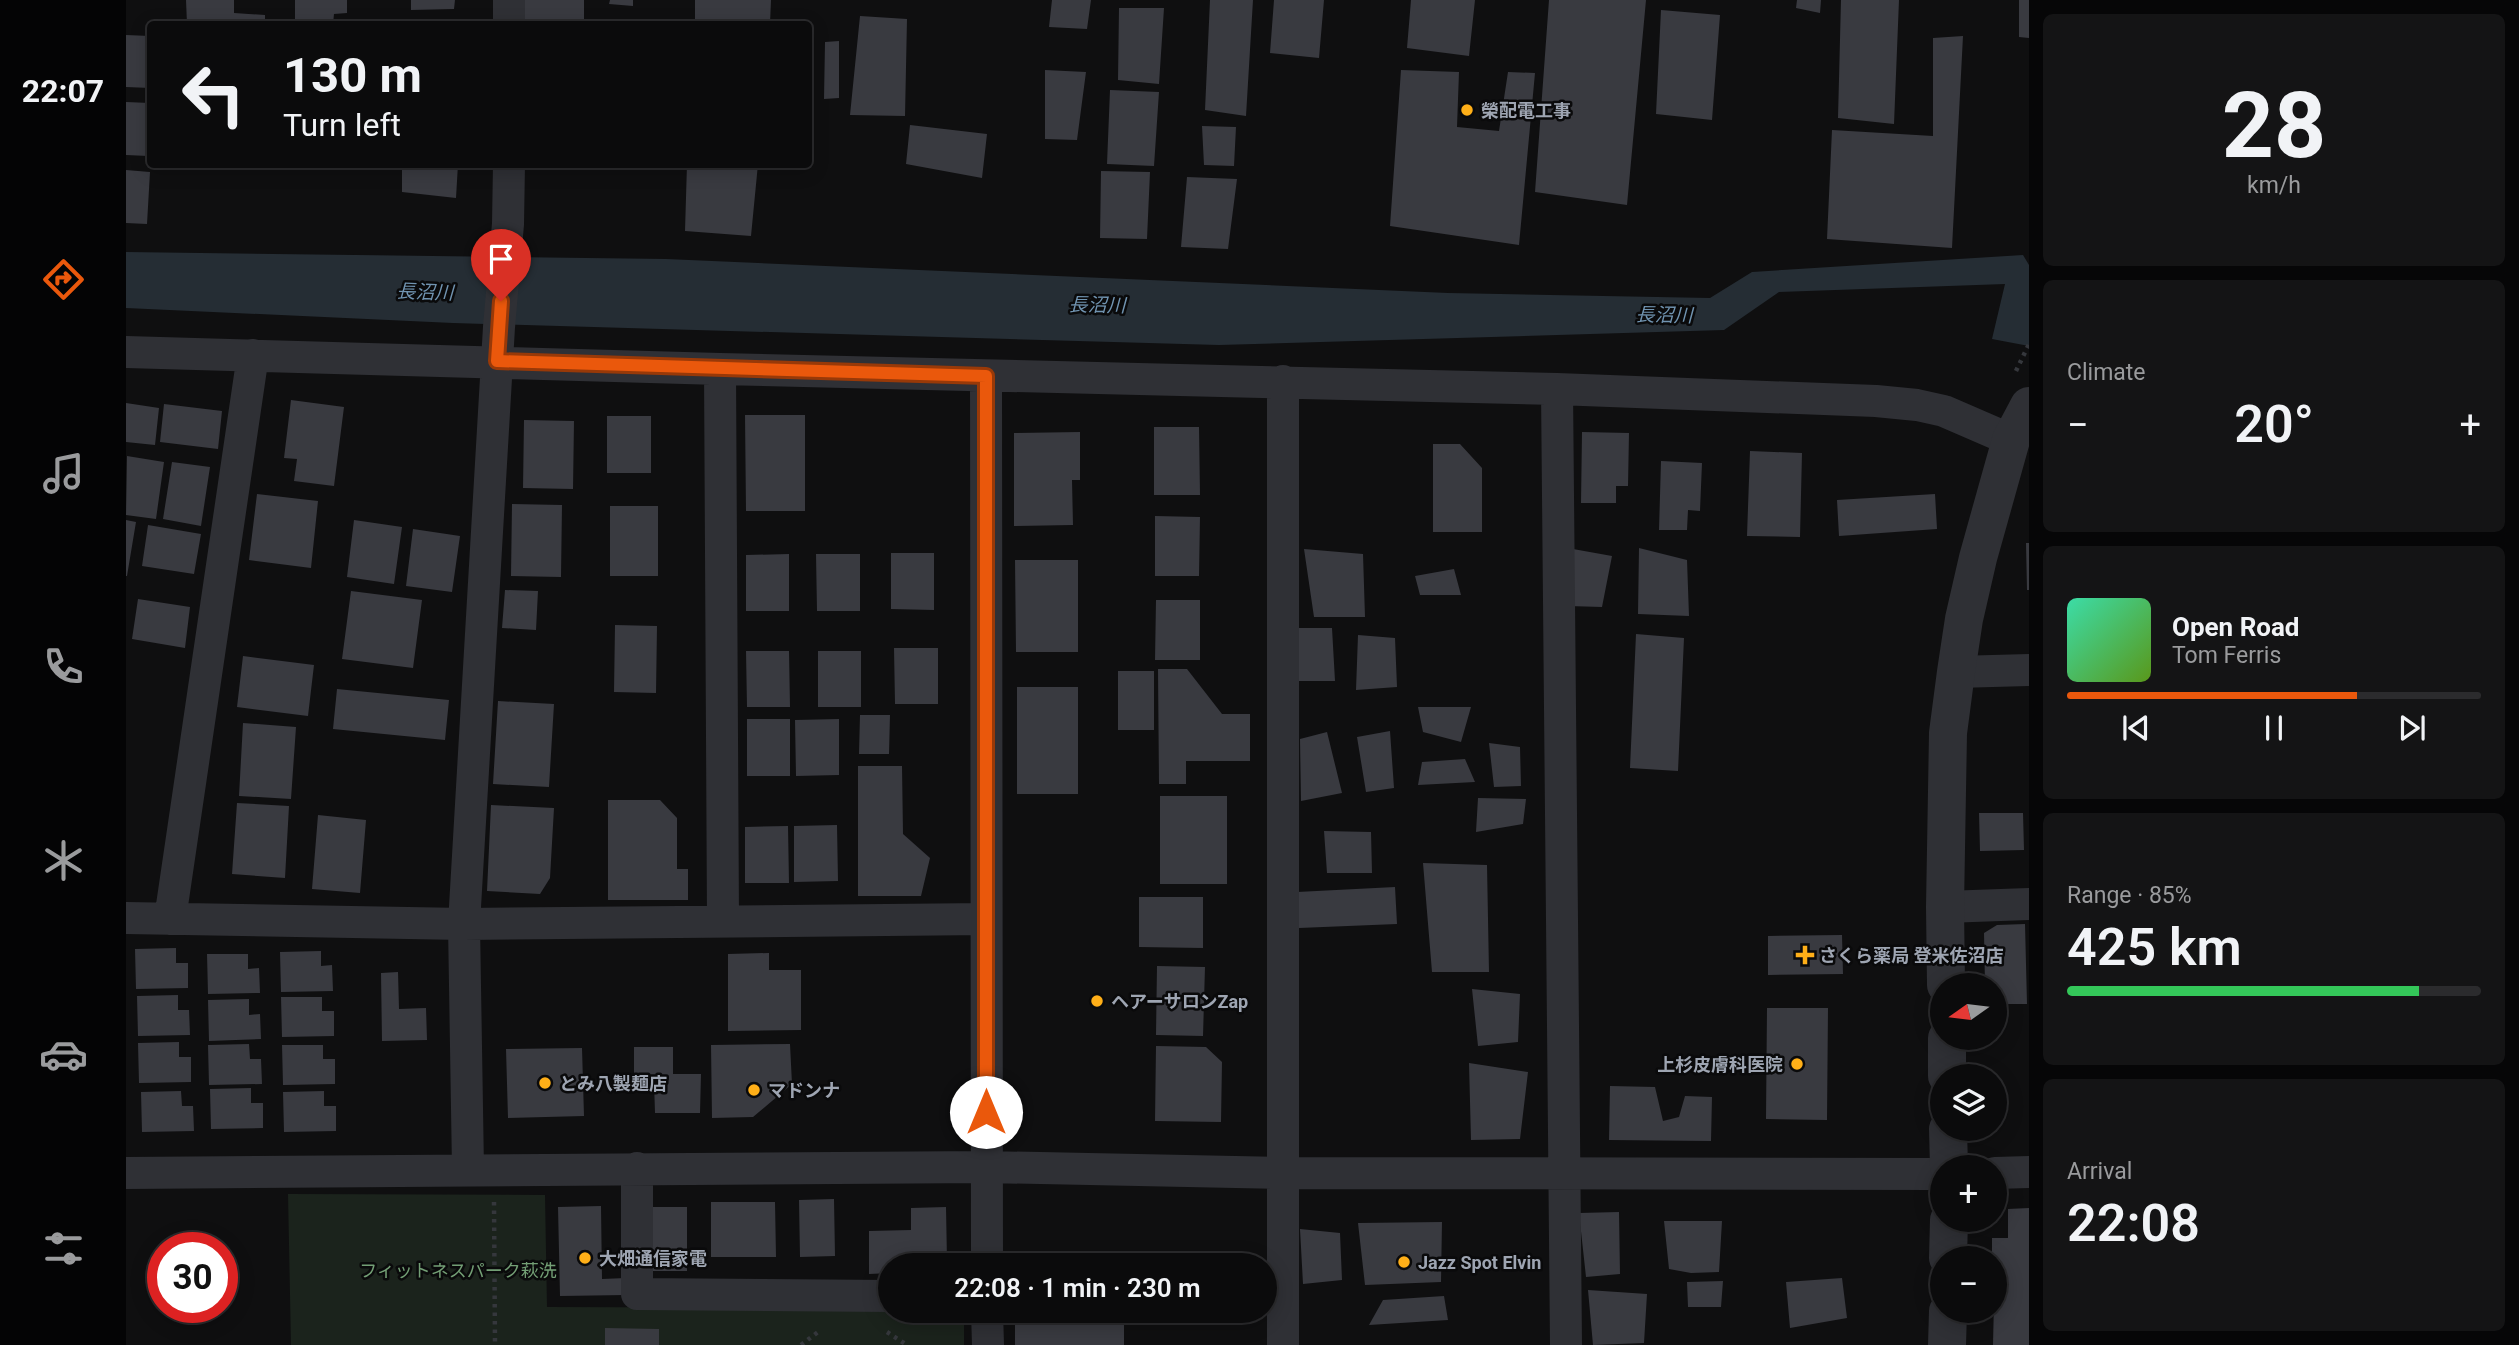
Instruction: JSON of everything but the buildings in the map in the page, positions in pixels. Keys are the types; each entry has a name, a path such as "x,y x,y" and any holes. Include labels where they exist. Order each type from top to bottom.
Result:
{"street":[{"path":"509,0 509,21"},
{"path":"468,1169 464,924 499,327 508,224 509,168"},
{"path":"126,352 986,376 1283,381 1876,401 1917,405 1970,420 2021,427 1978,558 1964,619 1956,672 1948,733 1946,973"},
{"path":"170,919 253,355"},
{"path":"720,369 723,920"},
{"path":"986,376 986,1253"},
{"path":"1283,381 1283,1345"},
{"path":"1557,389 1566,1345"},
{"path":"1956,672 2029,670"},
{"path":"1945,907 2029,904"},
{"path":"126,918 464,924 986,919"},
{"path":"126,1173 986,1167 1283,1173 1930,1174"},
{"path":"636,1168 638,1294 878,1296"},
{"path":"2007,1173 2029,1172"},
{"path":"987,1323 988,1345"},
{"path":"1947,1345 1948,1323"}],"path":[{"path":"494,1191 495,1345"}],"green space":[{"name":"フィットネスパーク萩洗","path":"288,1194 545,1195 547,1307 878,1308 878,1323 964,1323 964,1345 291,1345"}],"water":[{"name":"長沼川","path":"126,252 666,259 1448,293 1710,298 1752,272 2023,255 2029,265 2029,346 1992,339 2005,284 1779,292 1724,330 1219,345 453,323 126,308"}],"place":[{"name":"榮配電工事","path":"1467,110"},
{"name":"さくら薬局 登米佐沼店","path":"1805,955"},
{"name":"ヘアーサロンZap","path":"1097,1001"},
{"name":"上杉皮膚科医院","path":"1797,1064"},
{"name":"とみ八製麺店","path":"545,1083"},
{"name":"マドンナ","path":"754,1090"},
{"name":"大畑通信家電","path":"585,1258"},
{"name":"Jazz Spot Elvin","path":"1404,1262"}],"route":[{"path":"501,301 497,361 986,376 986,1112"}]}
